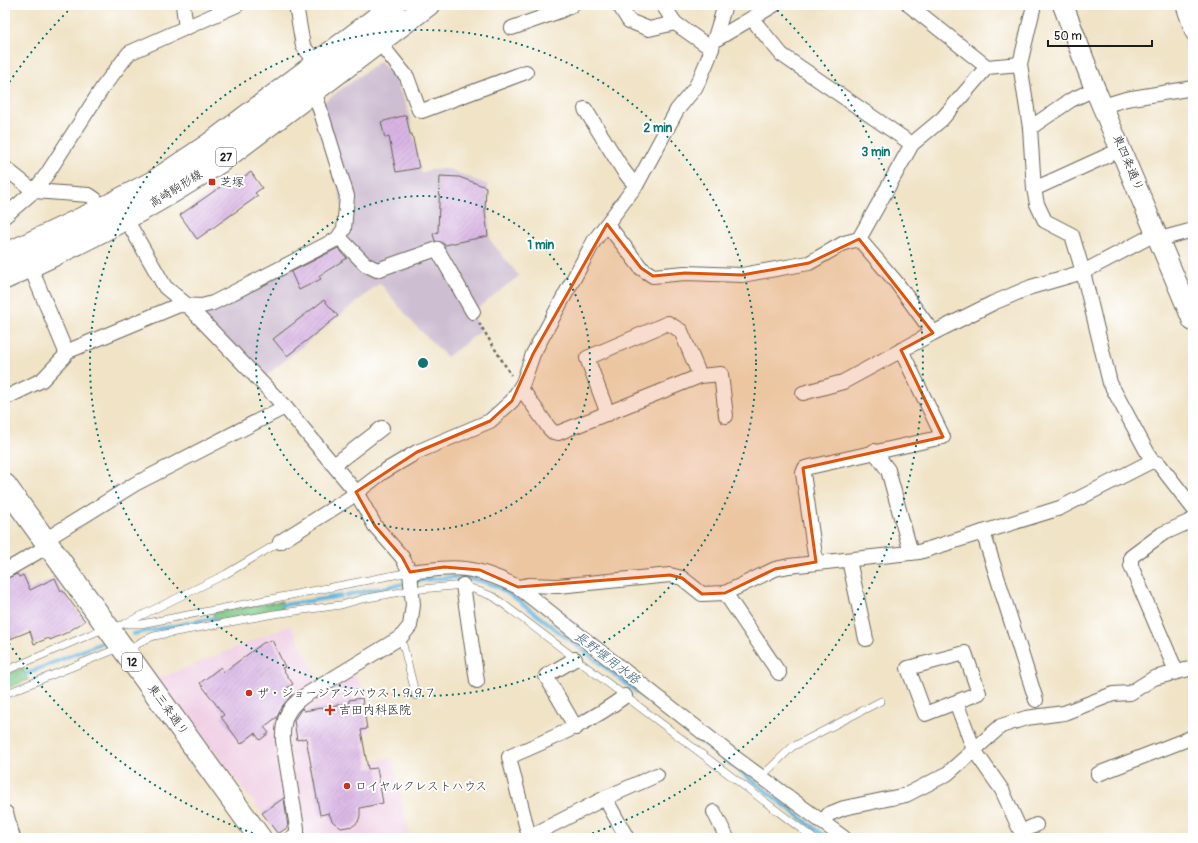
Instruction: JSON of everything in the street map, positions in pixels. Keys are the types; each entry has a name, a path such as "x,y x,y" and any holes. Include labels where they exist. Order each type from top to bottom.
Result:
{"main road":[{"name":"高崎駒形線","path":"5,256 136,192 177,167 394,5"},
{"name":"高崎駒形線","path":"5,278 126,219 161,200 221,161 428,5"},
{"name":"東三条通り","path":"5,485 47,543 116,627 123,650 260,838"}],"street":[{"path":"183,5 186,28"},
{"path":"5,216 34,191 103,87 129,53 237,5"},
{"path":"296,5 304,46 317,63"},
{"path":"512,28 560,11 572,5"},
{"path":"619,5 629,21 649,29 675,23"},
{"path":"663,5 675,23 713,44"},
{"path":"280,542 356,492 383,472 417,452 490,421 503,411 521,387 533,354 594,241 637,184 677,110 695,88 713,44 725,5"},
{"path":"713,44 774,5"},
{"path":"909,5 987,67 1020,64"},
{"path":"1034,5 1020,64 1030,128 1034,189 1037,204 1045,222 1072,235 1083,272 1110,383 1152,461 1159,464 1193,508"},
{"name":"東四条通り","path":"1063,5 1099,97 1159,236 1193,321"},
{"path":"1182,5 1193,34"},
{"path":"752,19 782,55 912,144"},
{"path":"379,42 402,70 419,110 422,111 526,72"},
{"path":"607,224 642,268 653,276 685,273 742,276 809,263 844,243 859,239 912,144 942,119 987,67"},
{"path":"1030,128 1071,100 1099,97 1126,99 1193,88"},
{"path":"5,398 42,380 64,357 66,352 158,312 180,305 202,306 213,303 339,237 346,223 347,196 314,90"},
{"path":"584,109 623,170 630,179 637,184"},
{"path":"1034,189 1122,150"},
{"path":"5,168 34,191 89,196 95,199 100,210"},
{"path":"126,219 165,287 188,306 285,407 356,492 375,526 402,557 411,582 412,618 410,626 401,637 304,696 294,703 287,712 282,729 283,741 298,828 296,834 291,838"},
{"path":"803,393 843,382 933,333 993,303 1031,287 1083,272 1159,236 1193,230"},
{"path":"339,237 365,264 377,270 437,249 473,312"},
{"path":"859,239 896,282 933,333"},
{"path":"30,266 66,352"},
{"path":"608,414 587,358 668,323 681,331 700,376"},
{"path":"816,562 803,473 805,468 874,451 943,437 901,350"},
{"path":"521,387 544,423 553,432 558,433 700,376 722,374 726,416"},
{"path":"5,571 135,484 285,407"},
{"path":"334,465 382,428"},
{"path":"874,451 888,470 910,553"},
{"path":"518,587 528,585 558,586 670,575 682,578 702,594 725,593 775,569 816,562 919,552 1060,508 1152,461"},
{"path":"1176,671 1131,566 1131,557 1162,534 1193,520"},
{"path":"983,532 1036,700"},
{"path":"849,560 866,639"},
{"path":"411,582 444,568 468,568 497,577 518,587 761,776 844,838"},
{"path":"463,585 477,681"},
{"path":"725,593 779,672"},
{"path":"965,653 979,693 956,702 925,714 908,668 965,653"},
{"path":"575,659 546,676 576,728"},
{"path":"822,822 829,814 844,808 912,793 946,774 1000,726 1026,718 1064,712 1113,694 1130,693 1154,678 1176,671 1193,668"},
{"path":"625,696 604,712 576,728 509,757 528,837 656,775"},
{"path":"956,702 974,750 1002,790 1021,832 1036,825"},
{"path":"1098,774 1193,737"},
{"path":"606,798 627,838"},
{"path":"8,812 13,838"},
{"path":"714,812 727,838"}],"lane":[{"path":"116,627 226,574 280,542"},
{"path":"5,694 111,652 123,650 154,636 274,614 341,605 411,582"},
{"path":"5,670 96,632 116,627 411,582 463,585 494,597 813,838"},
{"path":"401,637 416,696"},
{"path":"761,776 792,747 881,701"}],"path":[{"path":"473,312 515,381 521,387"}],"highlighted area":[{"path":"607,224 641,268 653,276 685,273 742,275 809,263 859,239 933,333 901,350 943,437 803,468 816,562 775,569 725,593 702,594 682,578 670,575 518,587 480,570 444,567 410,572 402,557 375,526 356,492 417,452 490,421 512,401 533,354"}],"shaded area":[{"path":"380,61 394,78 405,102 410,118 421,173 432,169 449,169 488,185 490,240 519,276 471,313 481,331 447,357 414,324 380,283 262,379 199,312 347,230 321,104"},
{"path":"291,625 319,682 285,710 287,796 262,813 158,679"},
{"path":"352,672 372,700 365,701 370,732 365,733 370,762 392,757 410,838 303,838 287,745 289,714"}],"green space":[{"path":"282,601 283,609 215,622 213,613"},
{"path":"23,668 28,680 5,689 5,675"}],"building":[{"path":"406,115 410,134 412,134 419,168 396,172 389,137 385,138 381,122"},
{"path":"251,172 262,188 255,193 258,196 197,239 180,215 236,176 239,180"},
{"path":"440,176 459,177 486,187 485,212 488,236 445,245 441,242 435,241 433,234 438,232"},
{"path":"338,248 347,258 319,276 321,279 299,290 291,272"},
{"path":"324,300 338,316 287,356 273,339"},
{"path":"17,574 19,577 23,575 30,590 55,578 61,591 63,591 85,621 66,633 50,640 49,638 34,644 30,631 5,641 5,579"},
{"name":"ザ・ジョージアンハウス１９９７","path":"272,640 285,667 282,668 293,684 287,688 292,695 283,705 277,717 264,727 269,733 260,740 255,733 241,744 221,717 224,715 200,683 221,667 224,672 263,643"},
{"path":"362,698 367,729 361,730 368,769 377,768 383,803 360,808 358,822 353,826 341,828 332,821 329,813 320,815 306,738 297,740 294,720 302,708 304,711 349,703 349,700"},
{"path":"284,798 288,827 278,834 262,813"}],"waterway":[{"name":"長野堰用水路","path":"346,595 424,580 464,576 494,585 515,598 827,838"},
{"name":"長野堰用水路","path":"283,605 341,596"},
{"name":"長野堰用水路","path":"133,634 214,618"},
{"name":"長野堰用水路","path":"26,674 101,643"}],"place":[{"name":"芝塚","path":"212,182"},
{"name":"ザ・ジョージアンハウス１９９７","path":"249,693"},
{"name":"吉田内科医院","path":"330,710"},
{"name":"ロイヤルクレストハウス","path":"347,786"}]}
